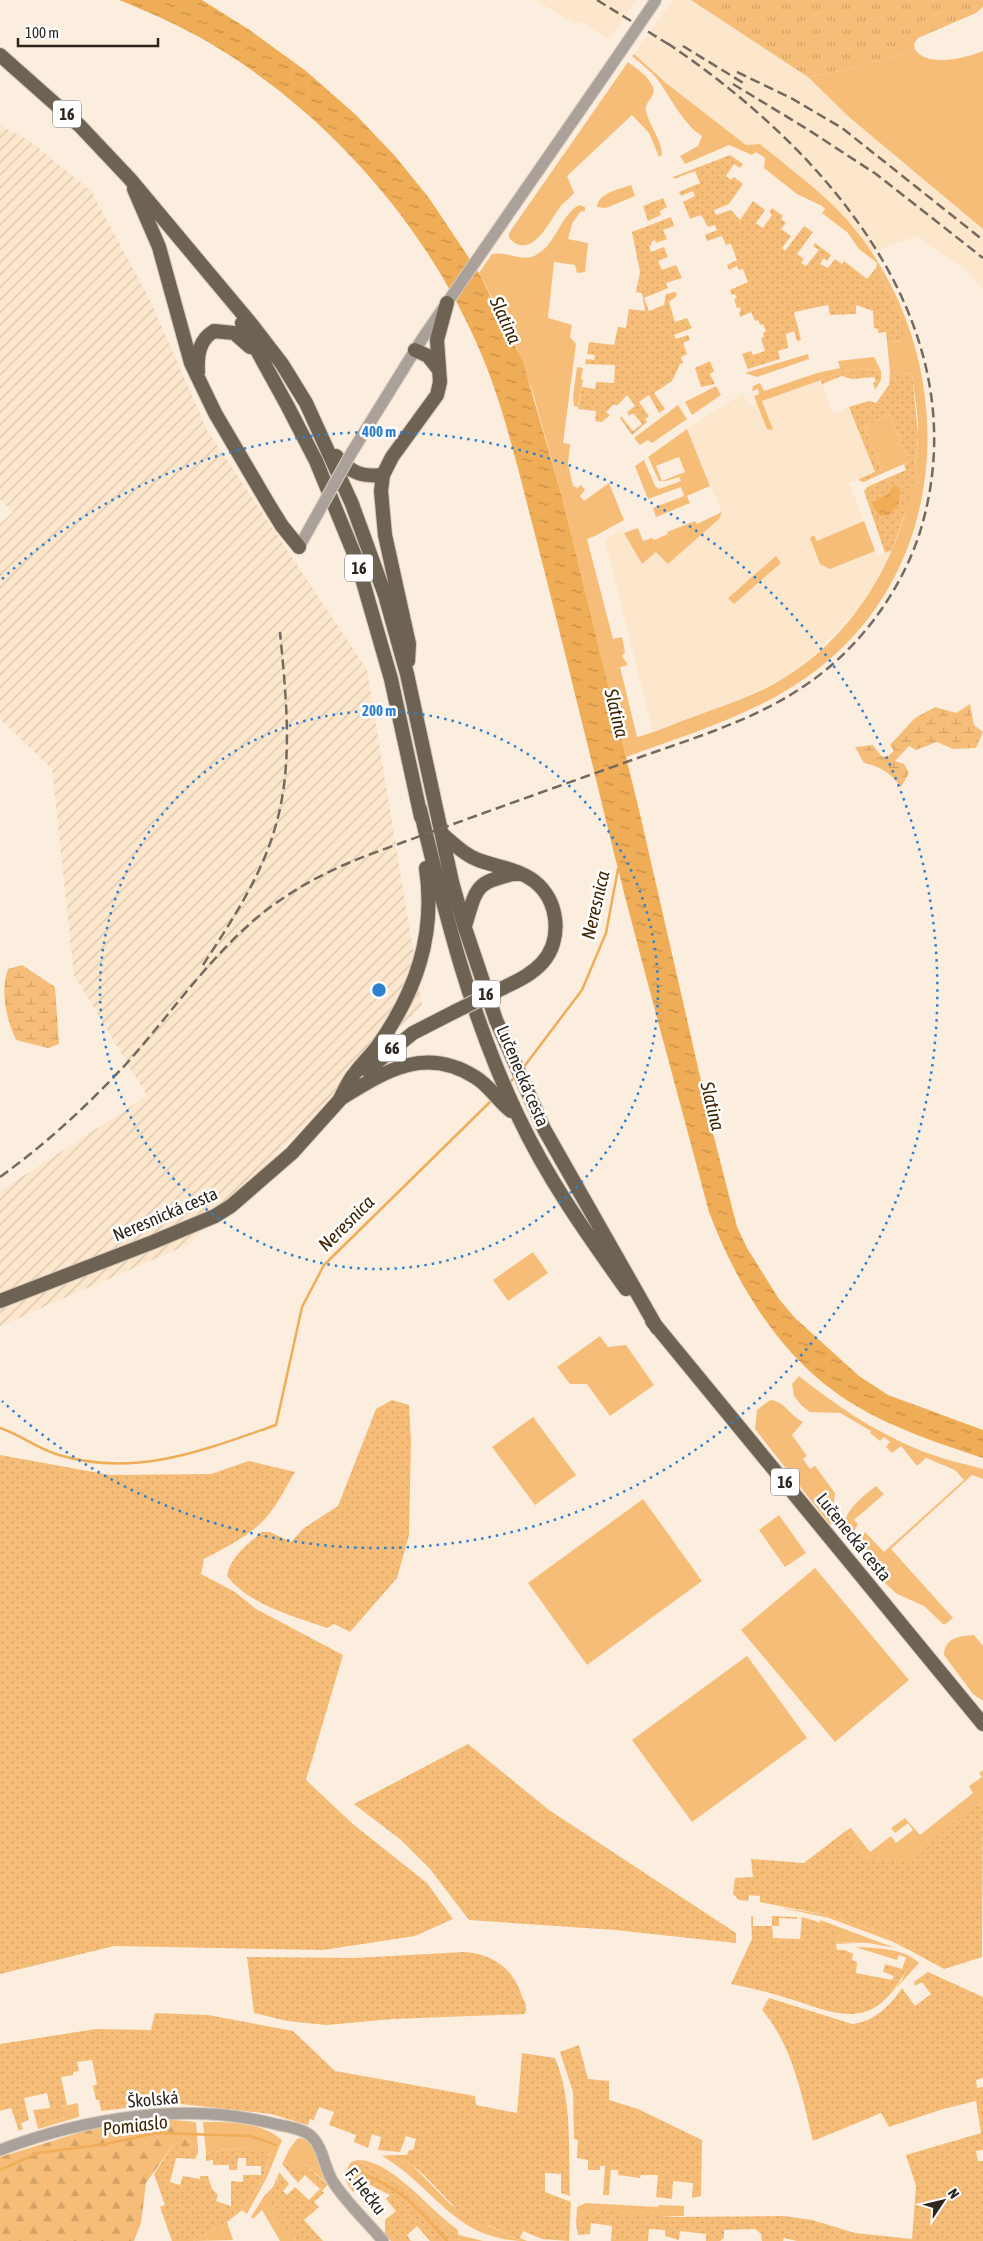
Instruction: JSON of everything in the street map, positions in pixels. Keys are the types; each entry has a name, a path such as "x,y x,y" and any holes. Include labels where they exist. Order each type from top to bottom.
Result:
{"main road":[{"name":"16","path":"0,55 80,126 130,179 226,297 252,325 282,364 306,403 352,504 374,565 407,674 442,834"},
{"path":"130,179 159,247 185,345 215,413 282,526 299,546"},
{"name":"16","path":"226,297 265,364 316,461 356,561 389,670 420,809"},
{"path":"407,674 409,644 385,535 381,504 383,476 392,457 437,395 440,370 437,340 447,303"},
{"path":"198,375 197,358 201,344 209,335 220,330 240,337 265,364"},
{"path":"416,350 428,356 440,370"},
{"path":"326,445 347,469 355,474 366,477 383,476"},
{"path":"340,1100 353,1074 376,1048 394,1020 419,966 428,933 429,911 420,809"},
{"name":"Lučenecká cesta","path":"420,809 449,930 508,1104 518,1116 570,1211 635,1302 983,1724"},
{"path":"442,834 474,858 518,873"},
{"name":"Lučenecká cesta","path":"442,834 465,928 479,974 511,1058 544,1129 657,1328"},
{"path":"465,928 473,898 482,885 494,878 518,873"},
{"name":"66","path":"340,1100 362,1075 413,1033 529,975 543,962 552,948 555,934 555,918 547,895 534,881 518,873"},
{"path":"340,1100 392,1069 416,1063 446,1065 460,1069 487,1086 508,1104"},
{"name":"Neresnická cesta","path":"0,1301 215,1216 231,1206 292,1154 340,1100"}],"street":[{"path":"299,546 352,452 416,350 656,0"},
{"name":"Školská","path":"0,2150 67,2128 152,2115 196,2114 244,2118 302,2130 310,2135"},
{"name":"F. Hečku","path":"310,2135 318,2146 332,2180 383,2241"}],"shaded area":[{"path":"535,0 636,0 609,39 579,21 574,23"},
{"path":"673,0 691,0 808,77 849,117 983,229 983,290 966,270 917,236 871,253 861,236 820,193 760,144 746,145 666,83 634,54"},
{"path":"0,125 31,142 91,191 150,300 207,430 367,670 422,1005 189,1244 0,1326 0,1191 147,1096 74,975 52,769 0,719 0,524 13,512 0,499"},
{"path":"821,380 833,414 849,407 875,472 849,483 877,556 892,550 891,554 864,603 814,655 784,679 728,704 653,731 605,541 622,529 642,564 656,552 668,564 719,519 722,512 687,429 743,393 749,406"}],"green space":[{"path":"691,0 983,0 983,7 976,13 918,38 914,44 915,49 855,68 808,77"},
{"path":"915,49 920,55 937,60 947,60 983,51 983,229 849,117 808,77 855,68"},
{"path":"634,54 666,83 746,145 760,144 814,188 839,211 861,237 877,263 859,249 847,232 822,213 825,209 822,206 797,194 764,168 765,158 756,152 752,155 729,145 685,164 680,156 698,146 702,136 683,118 658,80 632,56"},
{"path":"628,62 645,76 653,87 653,94 647,104 646,111 660,144 662,155 659,157 649,133 632,115 567,176 574,193 560,208 538,238 532,243 525,245 517,244 509,238 509,233"},
{"path":"730,155 743,164 740,168 734,164 726,176 731,180 734,177 743,184 729,204 714,210 716,215 731,210 740,220 753,201 765,210 756,223 763,228 772,215 769,212 772,208 783,216 781,219 786,223 781,229 791,236 782,248 785,251 804,226 813,232 797,254 804,259 801,263 806,266 819,250 813,246 815,243 831,255 827,261 824,258 820,264 828,268 835,259 842,264 844,261 867,279 876,268 881,267 883,281 903,319 903,341 887,342 886,332 878,333 878,329 874,328 873,311 856,305 856,314 830,315 828,305 794,312 801,340 797,341 794,331 786,334 788,348 778,351 780,359 748,369 742,354 751,351 753,355 765,351 761,338 764,337 763,333 766,331 763,324 760,325 758,320 755,321 751,312 740,317 740,307 737,308 734,299 737,298 735,294 732,295 730,290 748,282 743,269 739,270 737,266 729,270 727,265 737,260 731,244 726,245 722,236 707,241 705,235 717,230 715,225 708,227 701,215 690,219 683,202 695,196 693,191 681,196 679,192 700,183 695,171 674,179 673,177"},
{"path":"631,185 635,196 606,208 597,207 598,202 605,195"},
{"path":"663,198 667,207 660,211 661,215 648,221 643,206"},
{"path":"579,205 585,207 585,211 580,212 572,224 568,239 588,243 585,272 577,273 575,265 554,262 548,318 572,325 570,337 576,344 563,443 570,444 568,464 573,486 577,488 581,485 585,490 580,496 584,501 609,483 624,520 587,539 613,639 622,637 625,652 622,656 628,665 620,667 637,737 740,700 784,678 813,657 839,632 862,604 881,573 896,541 907,506 914,471 918,427 912,374 890,372 887,342 903,341 903,319 883,281 881,270 893,289 914,345 926,404 926,463 916,521 895,576 862,626 818,669 796,684 750,710 626,757 562,497 532,390 512,336 479,273 492,254 497,253 526,258 539,253 552,240 572,210"},
{"path":"671,217 674,226 663,230 667,239 656,243 655,240 649,246 651,252 664,247 668,257 658,261 662,270 676,265 682,278 666,283 668,288 644,298 649,311 664,305 666,294 676,292 677,296 669,302 675,322 687,318 692,328 674,335 676,339 688,335 690,340 683,343 687,354 681,357 683,363 680,364 672,381 654,393 665,409 659,413 649,395 639,402 649,416 645,419 647,422 632,435 620,418 621,416 633,431 642,424 633,413 629,416 627,412 635,406 627,395 618,405 613,405 606,412 610,415 602,422 595,421 596,411 578,409 582,387 595,389 596,382 614,383 615,365 585,364 586,359 594,360 595,355 587,354 589,342 614,345 618,327 626,328 629,309 645,311 642,293 636,292 640,272 632,232"},
{"path":"808,354 809,359 757,377 745,373"},
{"path":"874,357 881,371 855,368 762,401 773,430 767,429 754,396 759,394 758,389 752,391 753,386 760,383 764,391 817,373 840,368 838,361"},
{"path":"710,361 714,371 710,374 715,384 701,387 695,368"},
{"path":"577,367 583,368 581,379 583,380 578,407 574,406 573,396"},
{"path":"855,368 881,371 881,380 875,390 873,383 876,381 874,377 852,379 842,376 822,384 821,380"},
{"path":"890,372 912,374 918,434 911,496 892,550 885,553 864,491 869,486 906,470 904,465 909,462 890,415 864,426 883,473 864,482 860,481 859,479 875,472 849,407 869,401 876,403 889,385"},
{"path":"716,386 721,395 692,415 685,402"},
{"path":"678,405 687,419 652,443 648,440 640,445 634,438"},
{"path":"890,415 909,462 883,473 864,426"},
{"path":"687,429 710,486 687,496 690,503 656,517 653,508 684,496 681,487 648,499 635,466 644,460 655,486 659,489 681,481 679,477 666,481 662,481 659,481 648,457","holes":["679,457 685,472 662,481 656,466"]},
{"path":"722,512 719,519 668,564 656,552 642,564 624,533 638,528 643,541 652,538 654,540 668,534 667,532 695,521 697,524"},
{"path":"864,521 875,551 830,569 820,564 810,538 814,535 817,541"},
{"path":"776,556 781,563 734,604 728,598"},
{"path":"970,704 974,725 983,732 976,748 953,749 937,742 916,750 909,746 895,761 904,764 909,773 901,787 885,771 864,763 855,747 873,745 881,756 887,757 894,751 890,745 915,718 935,707 956,713"},
{"path":"22,965 55,987 59,1044 48,1048 16,1040 7,1014 4,986 8,969"},
{"path":"533,1252 548,1273 508,1301 493,1280"},
{"path":"600,1336 608,1347 626,1345 654,1385 610,1416 587,1384 570,1384 557,1367"},
{"path":"799,1376 841,1407 885,1434 925,1452 983,1469 983,1479 972,1475 891,1549 953,1618 944,1625 924,1606 897,1594 886,1584 863,1557 859,1544 865,1532 884,1552 964,1480 955,1470 926,1458 917,1466 901,1446 892,1453 886,1447 890,1442 884,1437 880,1441 870,1433 871,1431 840,1413 810,1412 794,1396 792,1384"},
{"path":"392,1400 409,1405 411,1440 409,1535 397,1578 350,1632 334,1624 327,1628 287,1614 247,1595 227,1576 236,1557 262,1532 270,1532 291,1542 304,1528 338,1506 376,1409"},
{"path":"770,1400 780,1403 803,1422 792,1435 807,1456 803,1459 810,1469 815,1466 835,1493 831,1526 755,1429 757,1410"},
{"path":"533,1417 576,1475 535,1505 492,1447"},
{"path":"0,1455 110,1475 211,1474 249,1461 295,1472 279,1500 265,1518 241,1539 204,1559 201,1574 235,1592 256,1609 343,1655 306,1780 354,1825 427,1883 453,1919 415,1936 323,1950 114,1946 0,1974"},
{"path":"876,1486 884,1494 854,1520 858,1524 849,1540 845,1531 847,1516 856,1503"},
{"path":"643,1499 702,1581 587,1665 528,1583"},
{"path":"779,1515 806,1553 785,1567 759,1530"},
{"path":"815,1568 909,1680 835,1742 741,1630"},
{"path":"974,1635 983,1646 983,1701 973,1694 944,1655 947,1644 950,1641 959,1637"},
{"path":"747,1656 807,1738 692,1822 632,1740"},
{"path":"468,1744 549,1810 736,1933 736,1943 615,1930 469,1920 430,1869 401,1840 354,1804"},
{"path":"983,1770 983,1805 972,1804 912,1863 862,1858 847,1830 851,1828 870,1852 891,1836 896,1843 913,1830 908,1823 895,1833 891,1828 905,1818 920,1835 973,1793 969,1786 982,1777 979,1773"},
{"path":"972,1804 983,1805 982,1957 944,1969 911,1951 884,1933 827,1915 760,1902 760,1896 749,1895 748,1901 739,1900 733,1894 735,1878 753,1877 751,1859 804,1863 847,1830 862,1858 912,1862"},
{"path":"777,1907 827,1915 884,1933 911,1951 891,1941 829,1918"},
{"path":"751,1916 753,1916 753,1926 772,1926 773,1938 800,1939 802,1917 838,1928 834,1942 856,1943 836,1944 837,1950 845,1950 853,1954 852,1960 857,1962 856,1973 892,1980 894,1976 883,1972 885,1964 902,1969 906,1958 911,1959 906,1971 894,1989 882,2002 870,2010 844,2014 816,2008 773,1994 731,1984 752,1939"},
{"path":"772,1916 797,1917 797,1919 779,1918 779,1926 772,1926"},
{"path":"819,1920 895,1948 869,1943 834,1942"},
{"path":"855,1947 905,1954 919,1963 891,1994 902,1980 910,1959 899,1955 897,1960"},
{"path":"464,1952 493,1959 507,1970 518,1986 524,2000 525,2014 393,2019 326,2025 287,2021 254,2013 247,1957 355,1958"},
{"path":"928,1972 983,1997 983,2078 976,2080 977,2088 983,2087 983,2150 976,2151 978,2161 983,2161 983,2241 797,2241 784,2238 783,2241 762,2241 761,2234 755,2229 724,2230 724,2238 720,2241 706,2241 706,2234 680,2231 679,2240 665,2236 665,2230 649,2229 648,2241 611,2241 612,2226 591,2223 590,2234 578,2235 576,2224 580,2224 589,2214 596,2211 672,2217 784,2216 812,2220 855,2233 912,2239 916,2186 906,2155 981,2133 976,2101 943,2109 889,2127 881,2113 813,2141 789,2056 782,2039 762,2010 769,1998 852,2024 860,2023 881,2012 893,2001 902,1988 915,2006 931,1994 922,1982 915,1986 914,1982"},
{"path":"155,2013 208,2015 293,2031 335,2071 475,2096 476,2105 517,2113 522,2053 555,2058 561,2074 567,2108 570,2196 561,2193 561,2174 545,2173 545,2192 571,2202 569,2241 542,2239 523,2231 519,2240 488,2225 486,2228 465,2218 422,2173 413,2166 391,2155 407,2155 409,2150 413,2150 416,2139 406,2136 400,2152 378,2150 381,2137 372,2134 368,2148 354,2142 356,2135 329,2125 334,2112 319,2107 314,2119 316,2121 310,2119 308,2125 271,2114 154,2101 149,2101 150,2105 101,2111 93,2086 97,2084 92,2060 77,2062 79,2071 73,2072 73,2075 61,2077 67,2105 61,2107 64,2118 37,2125 33,2110 50,2108 47,2093 24,2098 29,2120 21,2123 23,2129 19,2131 11,2108 0,2111 0,2044 96,2029 151,2030"},
{"path":"579,2045 588,2079 609,2081 609,2100 638,2109 702,2140 701,2196 692,2198 693,2183 673,2181 672,2199 656,2197 658,2175 641,2175 640,2178 618,2175 618,2170 611,2170 609,2195 603,2195 605,2166 600,2166 600,2170 588,2170 588,2160 577,2158 578,2140 574,2139 573,2092 560,2052"},
{"path":"78,2103 79,2117 38,2129 37,2125 64,2118 60,2107"},
{"path":"161,2119 196,2122 198,2148"},
{"path":"161,2119 198,2148 198,2153 190,2153 173,2145 146,2183 141,2223 134,2241 0,2241 0,2157 88,2130"},
{"path":"203,2122 256,2126 282,2140 267,2177 247,2214 242,2210 263,2180 270,2153 241,2148 206,2153"},
{"path":"298,2138 307,2139 312,2146 329,2183 322,2191 320,2189 326,2182 303,2163 296,2171 284,2162 282,2164 290,2148"},
{"path":"173,2145 190,2153 198,2153 195,2159 176,2158 170,2182 180,2185 183,2176 200,2179 200,2176 208,2176 212,2189 218,2195 216,2201 231,2206 231,2181 243,2182 243,2175 261,2175 261,2166 246,2166 246,2158 238,2158 237,2170 229,2170 229,2165 213,2165 213,2160 206,2161 206,2153 241,2148 270,2152 263,2180 242,2210 227,2222 193,2241 172,2241 160,2207 165,2205 154,2174"},
{"path":"391,2155 413,2166 450,2204 486,2228 487,2225 519,2240 520,2238 527,2241 502,2239 481,2232 464,2223 401,2169 382,2156"},
{"path":"358,2160 371,2162 397,2177 457,2229 459,2235 451,2231 403,2186 360,2162 348,2183 352,2193 346,2181 345,2172 351,2162"},
{"path":"284,2162 296,2170 303,2163 326,2183 320,2189 305,2175 298,2183 282,2164"},
{"path":"360,2162 403,2186 451,2231 459,2235 458,2241 430,2241 417,2226 407,2235 411,2241 391,2241 385,2234 385,2220 396,2211 386,2199 390,2195 366,2183 361,2184 353,2192 348,2183 353,2166"},
{"path":"279,2172 276,2186 296,2241 280,2241 262,2210 253,2219 251,2217 264,2196 273,2187"},
{"path":"279,2172 289,2184 283,2191 287,2195 295,2187 309,2200 320,2189 324,2193 314,2202 319,2207 304,2220 323,2241 296,2241 292,2231 287,2233 268,2202 278,2180"},
{"path":"586,2203 658,2207 659,2205 684,2206 684,2216 586,2218 580,2224 576,2224 577,2207"},
{"path":"227,2222 233,2240 193,2241"},
{"path":"459,2235 483,2241 458,2241"}],"water":[{"path":"119,0 202,0 248,29 306,71 356,115 395,156 429,198 479,273 523,362 562,497 640,814 713,1133 737,1227 747,1248 779,1299 795,1318 859,1376 888,1395 983,1430 983,1458 916,1435 884,1421 853,1404 828,1387 805,1367 765,1320 748,1294 720,1240 709,1212 635,934 509,434 477,344 454,298 428,254 399,212 366,172 330,135 292,101 251,70 208,42"},
{"path":"894,485 900,489 899,503 889,515 880,516 873,507 874,501 887,495"}],"waterway":[{"name":"Neresnica","path":"523,1068 582,990 606,933 618,869"},
{"name":"Neresnica","path":"508,1084 516,1076"},
{"name":"Neresnica","path":"0,1428 59,1455 115,1464 143,1462 196,1452 276,1425 302,1307 324,1265 493,1099"},
{"name":"Pomiaslo","path":"0,2170 38,2153 106,2144 157,2133 250,2136 276,2145"},
{"name":"Pomiaslo","path":"358,2172 398,2192 417,2208 447,2241"}],"railway":[{"path":"597,0 673,47"},
{"path":"0,1177 50,1138 97,1094 143,1045 219,954 253,921 280,900 324,874 371,854 701,736 746,718 790,695 829,668 862,634 890,596 912,554 920,532 934,456 929,384 909,315 876,250 833,190 782,135 726,86 667,43"},
{"path":"683,46 745,84"},
{"path":"737,72 791,98 842,128 983,240"},
{"path":"733,84 876,174 983,258"},
{"path":"203,965 234,916 262,864 275,828 281,804 285,780 287,730 280,632"}],"water label":[{"name":"Slatina","path":"506,320"},
{"name":"Slatina","path":"617,713"},
{"name":"Slatina","path":"713,1106"}]}
